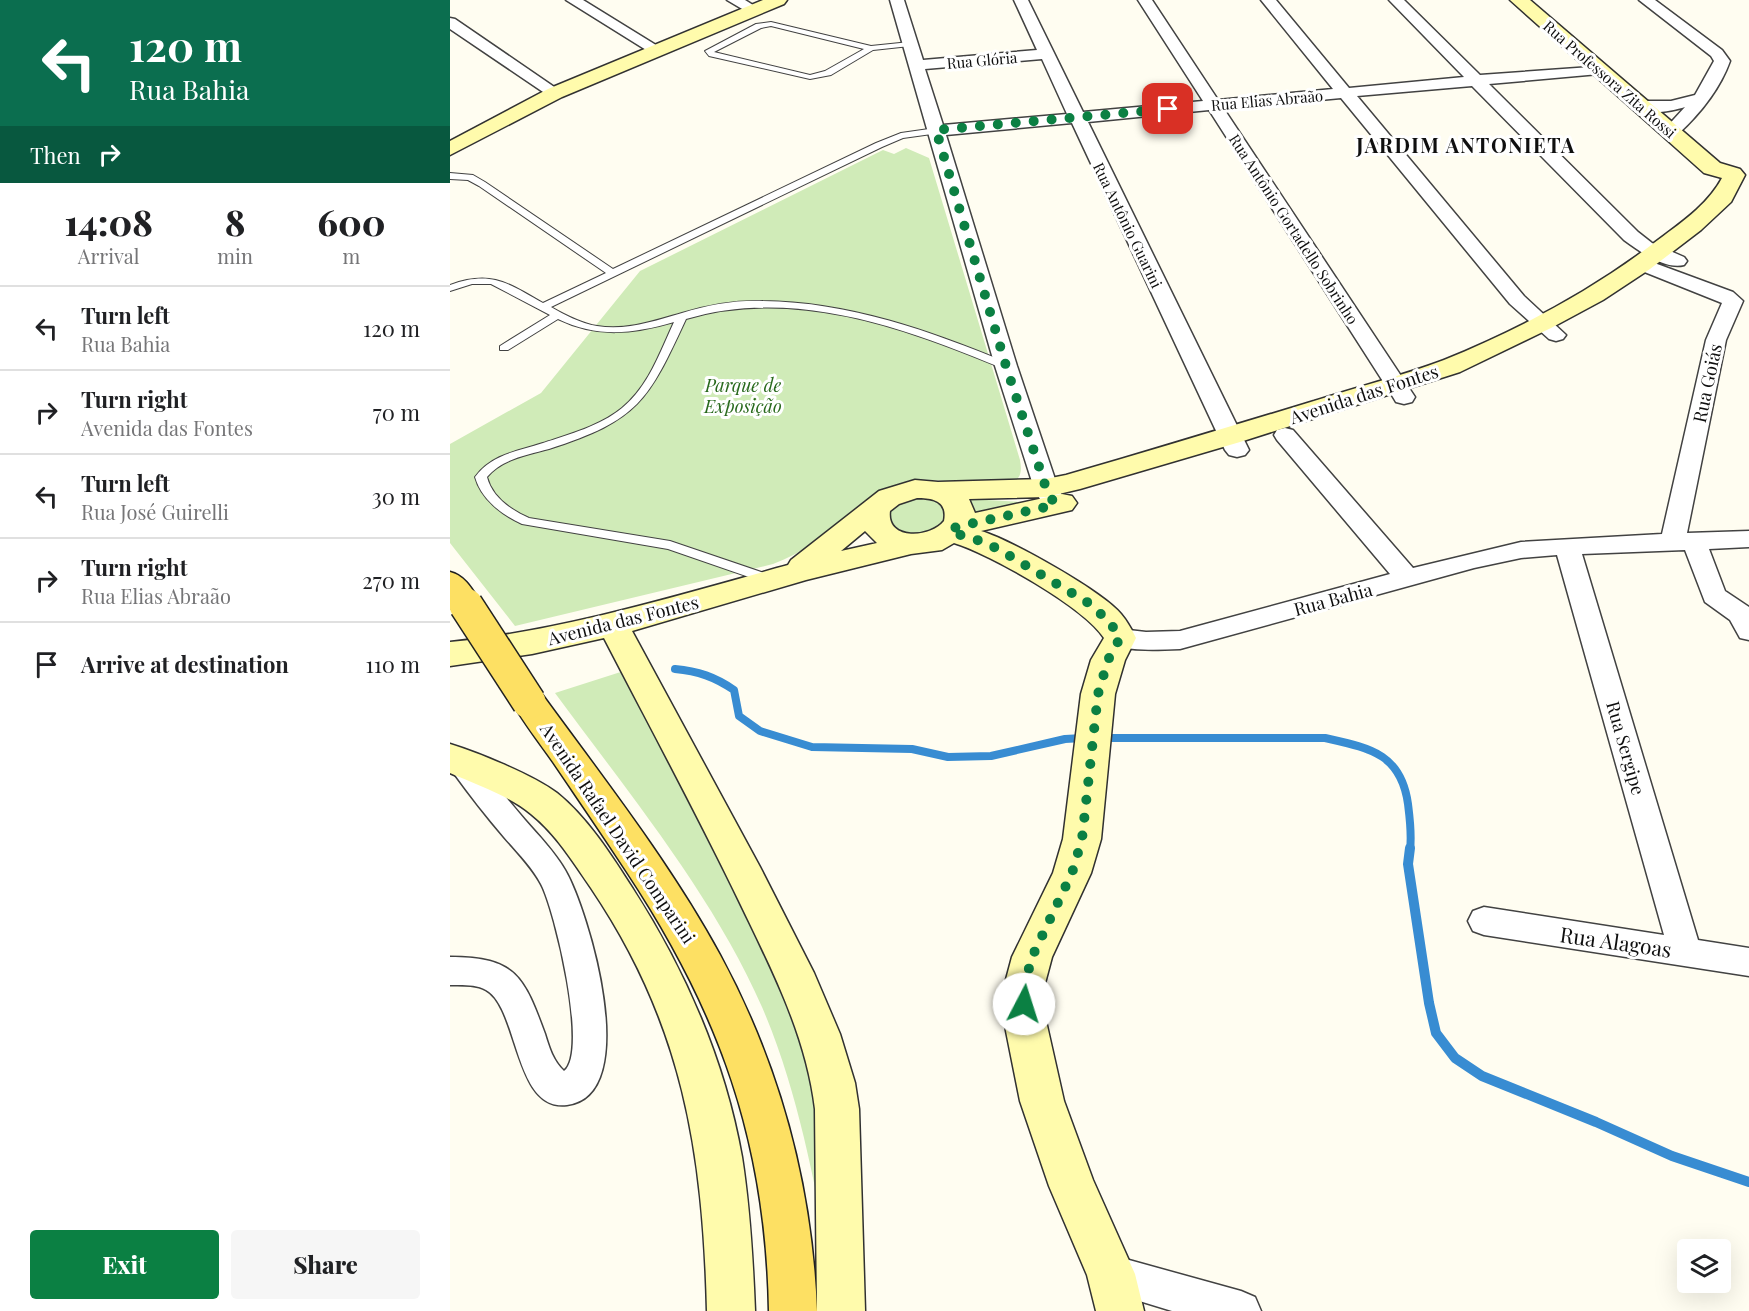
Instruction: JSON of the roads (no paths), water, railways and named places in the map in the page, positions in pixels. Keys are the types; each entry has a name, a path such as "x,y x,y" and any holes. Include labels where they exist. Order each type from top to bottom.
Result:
{"main road":[{"path":"450,149 555,93 778,0"},
{"name":"Rua Professora Zita Rossi","path":"1519,0 1712,168 1743,173"},
{"name":"Avenida das Fontes","path":"459,649 544,641 674,609 782,576 933,541 953,530 1051,496 1489,365 1660,262 1743,173"},
{"name":"Avenida das Fontes","path":"1233,443 1285,435 1400,391"},
{"name":"Avenida das Fontes","path":"782,576 882,502 902,491 927,489 1051,496"},
{"path":"939,491 957,502 960,510 960,519 953,530 1000,550 1087,602 1109,621 1120,638 1108,660 1098,694 1082,839 1072,873 1032,957 1024,987 1025,1021 1042,1101 1072,1186 1115,1293"},
{"name":"Avenida das Fontes","path":"882,502 873,518 874,526 888,540 913,544"},
{"name":"Avenida Rafael David Comparini","path":"458,593 530,702 657,885 701,958 728,1011 752,1077 772,1149 788,1221 794,1275 794,1311"},
{"path":"613,625 738,859 806,999 827,1055 835,1083 837,1109 841,1311"},
{"path":"457,760 505,780 554,811 609,883 640,932 681,1024 699,1074 715,1134 726,1204 731,1311"}],"street":[{"path":"573,0 656,50"},
{"path":"734,0 754,10"},
{"path":"897,0 1006,366 1051,496"},
{"name":"Rua Antônio Guarini","path":"1021,0 1233,443"},
{"name":"Rua Antônio Gortadello Sobrinho","path":"1145,0 1400,391"},
{"path":"1268,0 1517,300 1549,329"},
{"path":"1396,0 1631,236 1660,262"},
{"path":"1646,0 1721,58 1722,64 1699,99 1683,122 1671,131"},
{"path":"450,22 555,93"},
{"name":"Rua Glória","path":"916,65 1048,54"},
{"name":"Rua Elias Abraão","path":"936,130 1599,69"},
{"path":"1642,106 1671,106 1699,99"},
{"name":"Rua Goiás","path":"1660,262 1733,301 1716,340 1683,542"},
{"path":"1285,435 1408,579"},
{"name":"Rua Bahia","path":"1120,638 1146,641 1180,640 1490,556 1567,546 1683,542 1748,535"},
{"path":"1683,542 1714,596 1740,614 1749,631"},
{"name":"Rua Sergipe","path":"1567,546 1685,951"},
{"path":"450,971 472,971 494,978 508,989 520,1008 532,1046 548,1083 556,1088 567,1089 577,1084 585,1075 590,1061 591,1032 569,910 556,881 540,857 457,760"},
{"name":"Rua Alagoas","path":"1484,921 1749,962"},
{"path":"1115,1293 1241,1311"}],"lane":[{"path":"871,48 822,75 810,77 712,54 709,51 759,26 771,24 871,48 910,44"},
{"path":"545,306 879,145 901,136 936,130"},
{"path":"450,176 470,177 482,184 612,273"},
{"path":"450,288 465,282 486,280 496,282 584,326 606,330 631,329 725,306 751,304 827,310 909,328 1006,366"},
{"path":"504,348 559,314"},
{"path":"682,316 646,387 626,411 579,434 499,461 486,469 480,477 483,485 502,507 526,520 670,545 782,576"}],"waterway":[{"path":"675,669 706,675 734,690 739,716 760,731 812,747 912,749 948,757 991,756 1065,739 1083,738"},
{"path":"1101,738 1325,738 1356,745 1380,756 1390,763 1398,774 1408,804 1410,850"},
{"path":"1410,848 1408,864 1429,1003 1436,1033 1455,1058 1482,1076 1596,1122 1672,1156 1749,1182"}],"district":[{"name":"JARDIM ANTONIETA","path":"1466,144"}],"park label":[{"name":"Parque de Exposição","path":"743,395"}]}
